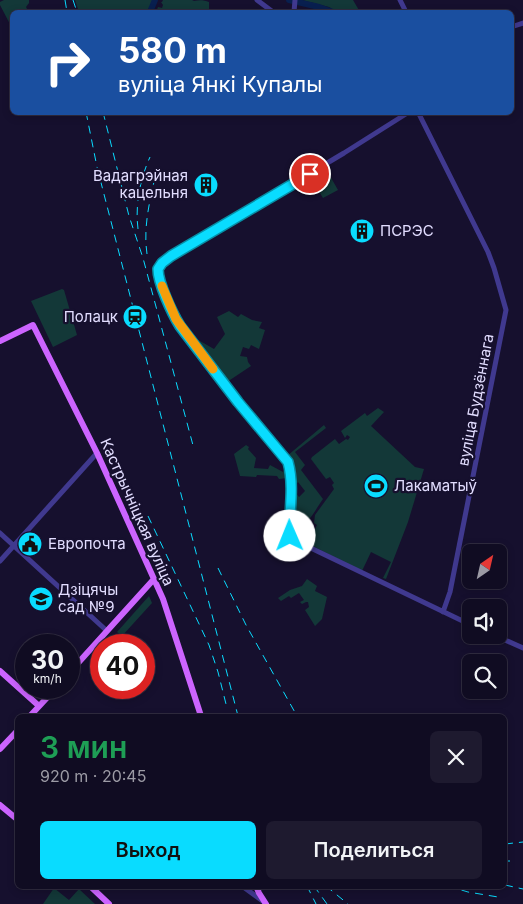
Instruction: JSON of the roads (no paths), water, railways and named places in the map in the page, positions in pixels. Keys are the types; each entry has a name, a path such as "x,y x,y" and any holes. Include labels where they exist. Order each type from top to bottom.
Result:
{"main road":[{"name":"Кастрычніцкая вуліца","path":"0,341 33,325 97,453 163,599 200,714"},
{"path":"80,661 154,579"},
{"path":"0,671 39,706"},
{"path":"32,714 46,699"},
{"path":"0,749 15,733"},
{"path":"0,805 15,818"},
{"path":"93,889 109,904"},
{"path":"257,889 266,904"}],"street":[{"path":"257,0 270,10"},
{"path":"404,115 347,152 171,256 160,266 158,273 180,326 238,402 288,462 290,470 290,536 296,542 462,621"},
{"name":"вуліца Будзённага","path":"420,115 488,252 506,310 450,592 443,612"},
{"path":"0,561 97,453"},
{"path":"0,533 107,630"},
{"path":"507,641 523,648"},
{"path":"246,889 266,904"}],"waterway":[{"path":"151,10 155,0"},
{"path":"289,0 327,10"}],"railway":[{"path":"65,0 67,10"},
{"path":"73,0 76,10"},
{"path":"87,115 97,167 237,714"},
{"path":"104,115 129,216 143,258 194,449"},
{"path":"138,229 139,192 143,174 150,157"},
{"path":"147,254 146,233 149,203 156,173"},
{"path":"148,516 209,645 227,708"},
{"path":"218,568 246,625 296,714"},
{"path":"507,844 523,842"},
{"path":"507,885 523,889"},
{"path":"308,889 316,904"},
{"path":"316,889 327,904"},
{"path":"330,889 348,904"},
{"path":"458,889 498,897"}],"place":[{"name":"Вадагрэйная кацельня","path":"206,185"},
{"name":"ПСРЭС","path":"362,231"},
{"name":"Полацк","path":"135,317"},
{"name":"Лакаматыў","path":"376,486"},
{"name":"Европочта","path":"30,544"},
{"name":"Дзіцячы сад №9","path":"41,599"}]}
